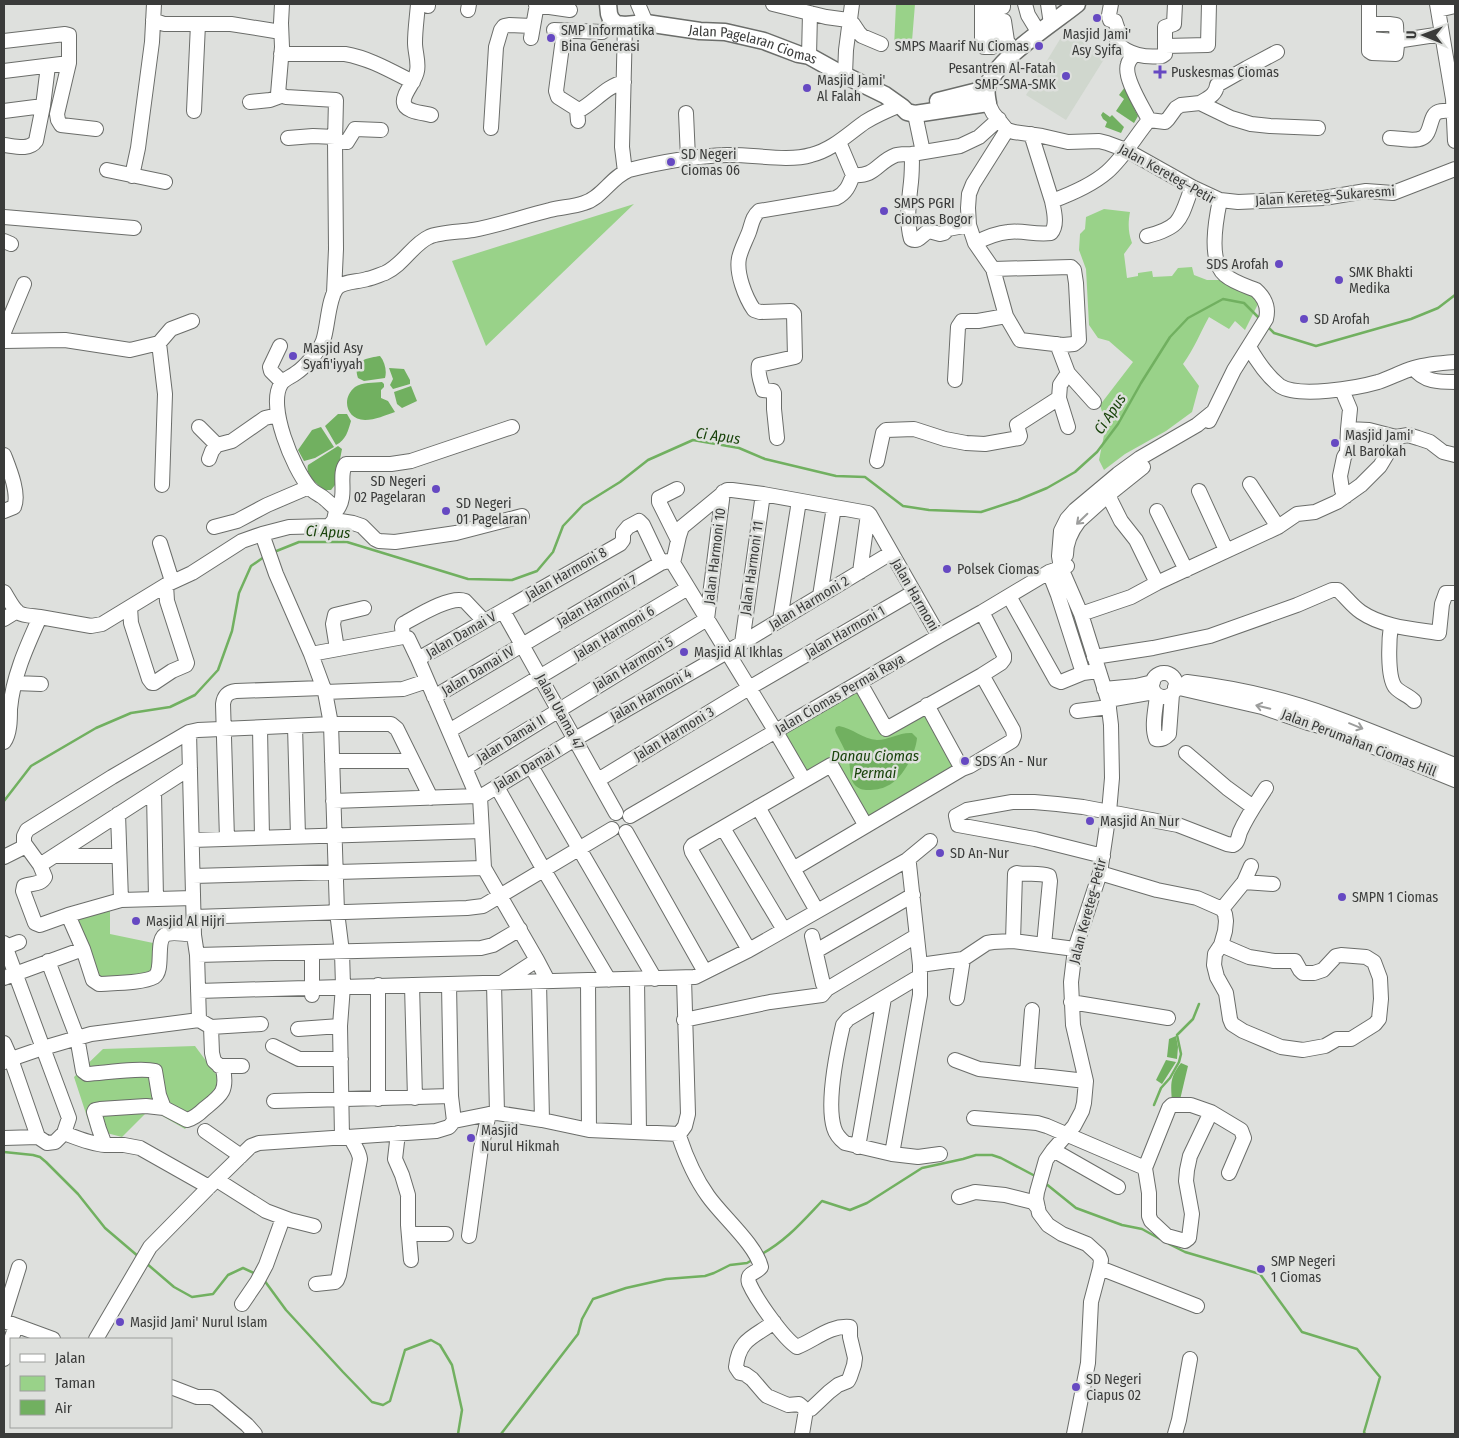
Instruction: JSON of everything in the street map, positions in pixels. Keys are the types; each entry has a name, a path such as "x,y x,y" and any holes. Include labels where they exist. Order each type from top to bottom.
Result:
{"main road":[{"path":"905,108 987,96 990,82 999,68 1076,4"},
{"name":"Jalan Pagelaran Ciomas","path":"615,16 646,23 700,31 725,32 764,41 798,54 809,56 885,94 905,108"}],"street":[{"path":"132,176 138,148 152,42 154,4"},
{"path":"281,96 278,93 282,4"},
{"path":"638,4 646,23"},
{"path":"774,4 850,21 862,36 881,44"},
{"path":"845,74 852,4"},
{"path":"982,4 982,47 993,46 995,8 1003,7 1004,4"},
{"path":"1024,4 1028,15 1045,29"},
{"path":"1045,29 1048,4"},
{"path":"1111,4 1109,15 1110,20 1115,22 1118,30 1117,43 1135,54 1150,57 1165,54 1165,27 1174,24 1175,4"},
{"path":"1164,46 1208,45 1209,4"},
{"path":"1369,4 1368,49 1370,53 1396,53 1396,25 1370,24"},
{"path":"424,5 415,42 417,70 413,82 404,97 404,103 406,108 431,115"},
{"path":"491,128 496,47 500,30 504,26 509,25 532,32 536,5 570,10"},
{"path":"1455,6 1437,7 1453,99 1455,141"},
{"path":"809,56 810,13"},
{"path":"615,16 608,27 602,32 559,30 556,91 558,97 575,107 578,116 594,99 616,84 624,82"},
{"path":"615,16 624,82 622,147 625,172"},
{"path":"153,20 164,24 240,25 281,32"},
{"path":"994,20 1004,21 1006,41 1016,52"},
{"path":"194,111 198,24"},
{"path":"4,40 67,34 69,37 69,63 57,114 58,120 61,125 96,129"},
{"path":"1396,40 1442,34"},
{"path":"1149,120 1165,122 1176,108 1181,105 1200,103 1214,94 1217,85 1276,52"},
{"path":"281,54 345,54 355,56 364,58 413,82"},
{"path":"1135,54 1127,66 1128,75 1149,120"},
{"path":"4,71 69,63"},
{"path":"4,145 26,147 34,145 43,106 48,66"},
{"path":"250,102 270,100 281,96 336,100 336,249 334,294 324,341 298,372 282,382 278,394 278,415 290,455 309,487 335,508 335,516"},
{"path":"987,96 993,113 1003,125"},
{"path":"1200,103 1231,118 1251,124 1318,128"},
{"path":"4,111 43,106"},
{"path":"334,294 338,288 345,284 369,279 391,270 405,259 420,242 430,236 496,225 552,209 584,203 594,199 625,172 688,158 728,155 810,156 839,142 880,113 905,108 917,153 909,191 908,208 911,239 918,240 929,231 944,233 948,229 969,225"},
{"path":"1390,138 1417,140 1423,138 1426,136 1435,113 1438,111 1454,111"},
{"path":"686,113 688,158"},
{"path":"1052,201 1074,192 1106,173 1149,120"},
{"path":"853,176 868,175 896,155 960,146 1003,125"},
{"path":"993,269 1071,267 1074,270 1076,283 1079,340 1074,344 1063,345 1020,340 1006,316 993,269 974,243 969,225 969,194 1003,125"},
{"name":"Jalan Kereteg–Petir","path":"1003,125 1014,132 1068,142 1099,141 1107,143 1126,150 1192,187 1220,200 1216,228 1215,256 1217,263 1230,279 1256,290 1267,307 1266,319 1234,370 1206,426 1195,436 1138,471 1076,524 1059,568"},
{"path":"288,138 313,136 347,142 355,129 381,130"},
{"path":"974,243 1009,232 1039,234 1051,233 1054,230 1052,201 1031,134"},
{"path":"777,438 774,393 763,390 758,368 759,365 795,356 794,314 792,311 760,312 754,310 739,273 739,256 754,216 759,211 836,198 847,191 853,176 839,142"},
{"name":"Jalan Kereteg–Sukaresmi","path":"1220,200 1238,202 1324,198 1366,191 1393,193 1455,169"},
{"path":"107,170 165,182"},
{"path":"1147,236 1162,232 1176,224 1181,217 1192,187"},
{"path":"4,217 134,228"},
{"path":"4,332 24,284"},
{"path":"955,380 958,327 960,323 962,321 978,321 1006,316"},
{"path":"4,341 65,340 130,350 159,343 171,329 192,320"},
{"path":"159,343 165,394 162,485"},
{"path":"1057,344 1068,374 1094,402"},
{"path":"1251,344 1260,366 1281,386 1301,391 1342,390 1378,382 1414,368 1455,362"},
{"path":"280,346 270,367 271,371 282,382"},
{"path":"1414,368 1422,377 1441,382 1455,382"},
{"path":"1068,374 1060,385 1059,398 1068,427"},
{"path":"1342,390 1350,410 1347,452 1340,476 1342,490 1346,496"},
{"path":"877,461 883,433 886,430 914,429 945,439 966,443 985,444 1019,438 1018,424 1059,398"},
{"name":"Jalan Kereteg–Petir","path":"1038,1208 1037,1192 1046,1160 1074,1126 1082,1111 1086,1090 1086,1082 1074,1034 1070,982 1075,949 1100,874 1110,812 1112,778 1107,699 1081,614 1069,584 1059,568 1061,531 1067,519 1075,510 1118,474 1140,458 1197,425 1213,412"},
{"path":"209,459 212,450 217,445 232,440 265,418 278,415"},
{"path":"199,427 217,445"},
{"path":"4,592 17,611 23,614 72,624 96,626 112,620 169,583 192,573 237,543 289,527 329,526 342,504 343,470 346,464 411,461 512,427"},
{"path":"1348,429 1369,430 1396,437 1408,436 1418,438 1430,442 1443,452 1455,456"},
{"path":"1081,614 1131,597 1278,526 1296,514 1315,512 1337,502 1361,485 1380,466 1396,437"},
{"path":"4,457 16,500 12,509 4,511"},
{"path":"1250,484 1278,526"},
{"path":"214,527 237,521 267,505 309,487"},
{"path":"677,489 659,498 659,502 678,540"},
{"path":"804,780 688,588 667,563 678,540 680,531 685,524 723,492 732,490 868,514 860,572"},
{"path":"1199,491 1226,550"},
{"name":"Jalan Harmoni 10","path":"707,619 723,492"},
{"name":"Jalan Harmoni 11","path":"742,642 763,494"},
{"path":"1108,495 1121,521 1136,540 1157,583"},
{"path":"780,620 799,501"},
{"path":"820,596 834,507"},
{"path":"1157,511 1186,570"},
{"name":"Jalan Harmoni","path":"868,514 939,636"},
{"path":"335,516 362,526 375,539 395,542 456,533 522,516"},
{"name":"Jalan Harmoni 8","path":"503,611 620,544 623,540 623,533 628,527 639,521 667,563"},
{"path":"262,534 276,574 311,654 324,690 331,724 335,872 343,986 340,1026 342,1100 347,1137 360,1152 360,1159 339,1275 335,1282 316,1284"},
{"path":"130,607 131,623 149,678 154,684 172,671 186,665 187,662 167,601 169,583 160,543"},
{"name":"Jalan Harmoni 2","path":"727,652 891,554"},
{"name":"Jalan Harmoni 7","path":"522,644 667,563"},
{"path":"1059,568 1058,595 1083,673"},
{"name":"Jalan Ciomas Permai Raya","path":"623,814 776,732 1059,568"},
{"name":"Jalan Harmoni 6","path":"448,731 688,588"},
{"path":"1094,657 1153,648 1210,636 1297,605 1332,590 1338,590 1347,601 1361,612 1391,625 1439,633 1443,598 1446,593 1455,593"},
{"name":"Jalan Harmoni 1","path":"749,688 914,592"},
{"path":"1009,596 1056,680 1061,682 1083,673 1098,671"},
{"path":"403,637 403,624 422,613 456,600 462,599 484,621"},
{"path":"337,649 332,624 335,615 364,608"},
{"path":"4,619 17,611"},
{"name":"Jalan Damai V","path":"418,659 503,611"},
{"name":"Jalan Utama 47","path":"503,611 598,780 623,814"},
{"path":"860,683 886,729 982,675 1002,663 1004,656 982,612"},
{"path":"4,742 7,737 11,703 20,663 40,617"},
{"name":"Jalan Harmoni 5","path":"558,709 707,619"},
{"path":"1391,625 1391,680 1399,691 1414,701"},
{"path":"311,654 403,637 410,640 464,768 478,796 484,868 537,960 544,982 542,1120"},
{"name":"Jalan Damai IV","path":"434,697 522,644"},
{"name":"Jalan Harmoni 4","path":"575,739 727,652"},
{"path":"1168,674 1173,687 1168,734 1160,739 1156,739 1154,728 1155,690 1157,675 1168,674"},
{"path":"793,869 962,768 970,766 1012,741 1014,736 1013,730 982,675"},
{"path":"227,839 223,730 224,699 226,695 230,692 403,689 427,681"},
{"path":"15,683 41,684"},
{"name":"Jalan Perumahan Ciomas Hill","path":"1173,687 1207,684 1275,699 1455,780"},
{"path":"1077,711 1136,686 1155,690 1164,697 1173,687"},
{"name":"Jalan Harmoni 3","path":"598,780 749,688"},
{"path":"927,705 962,768"},
{"name":"Jalan Damai II","path":"464,768 558,709"},
{"name":"Jalan Perumahan Ciomas Hill","path":"1329,722 1455,765"},
{"path":"193,898 121,900 40,925 35,923 23,889 26,885 37,884 44,879 44,874 23,840 25,833 39,822 189,732 198,730 331,724 391,724 397,729 431,798"},
{"path":"295,726 298,836"},
{"path":"260,728 262,837"},
{"path":"105,1145 97,1124 95,1110 100,1108 146,1106 164,1108 187,1120 196,1116 217,1100 223,1092 224,1073 223,1069 215,1064 198,990 197,955 194,935 189,732"},
{"name":"Jalan Damai I","path":"478,796 497,787 575,739"},
{"path":"1186,753 1227,788 1253,807"},
{"path":"332,761 412,761"},
{"path":"749,950 691,850 693,845 831,765 866,826"},
{"path":"531,766 655,979"},
{"path":"40,865 190,768"},
{"path":"497,787 608,980"},
{"path":"1103,856 1035,839 979,828 963,827 958,825 956,816 967,810 1012,802 1057,804 1178,825 1232,845 1237,842 1253,807 1266,788"},
{"path":"154,792 156,899"},
{"path":"333,800 478,796"},
{"path":"758,807 817,911"},
{"path":"118,814 121,900"},
{"path":"623,814 632,822 631,828 620,834 612,828 610,822 613,815 623,814"},
{"path":"194,917 483,906 612,828"},
{"path":"723,828 784,930"},
{"path":"192,840 482,831"},
{"path":"626,832 705,972"},
{"path":"198,990 312,992 343,986 637,980 695,977 749,950 907,860 930,840"},
{"path":"4,857 26,846"},
{"path":"55,856 120,856"},
{"path":"892,1154 920,1001 920,971 909,864 907,860"},
{"path":"1222,908 1244,882 1251,866"},
{"path":"192,876 484,868"},
{"path":"1013,941 1015,874 1043,874 1049,876 1050,881 1044,945"},
{"path":"1100,874 1157,890 1197,898 1222,908 1226,921 1225,931 1221,945 1214,958 1215,972 1226,993 1232,1024 1243,1032 1281,1047 1303,1050 1325,1046 1337,1039 1354,1038 1375,1024 1379,1019 1381,1000 1380,978 1374,962 1370,959 1341,955 1334,958 1323,970 1303,973 1295,961 1274,961 1249,957 1221,945"},
{"path":"1244,882 1273,884"},
{"path":"816,951 912,896"},
{"path":"68,915 93,980 99,984 151,979 156,976 158,971 161,941 164,936 168,934 194,935"},
{"path":"197,955 485,948 520,929"},
{"path":"812,936 822,984 828,989"},
{"path":"684,1020 770,1002 822,995 828,989 916,936"},
{"path":"940,1154 918,1157 892,1154 858,1147 845,1143 840,1139 833,1124 832,1095 836,1059 843,1024 884,998 920,971 963,959 987,943 1013,941 1075,949"},
{"path":"4,1043 7,1060 38,1137 47,1143 55,1142 64,1133 69,1118 43,1048 10,976 5,946 19,942"},
{"path":"10,976 82,949"},
{"path":"312,953 312,992"},
{"path":"957,998 963,959"},
{"path":"498,983 537,960"},
{"path":"48,961 78,1038 83,1071 85,1073 155,1071 159,1095 164,1108"},
{"path":"684,978 688,1114 685,1126 680,1134 686,1155 700,1184 758,1258 761,1269 750,1275 748,1280 755,1294 786,1338 797,1347 832,1329 850,1326 854,1365 848,1381 838,1385 811,1409 806,1410"},
{"path":"637,980 639,1132"},
{"path":"588,981 589,1130"},
{"path":"469,1236 481,1148 493,1113 498,983"},
{"path":"449,984 454,1121"},
{"path":"378,985 378,1099"},
{"path":"412,985 415,1098"},
{"path":"858,1147 884,998"},
{"path":"1071,1002 1168,1018"},
{"path":"1028,1074 1032,1010"},
{"path":"7,1060 107,1031 205,1024 261,1024"},
{"path":"298,1029 340,1026"},
{"path":"273,1046 299,1059 341,1059"},
{"path":"955,1060 979,1069 1086,1082"},
{"path":"219,1066 242,1066"},
{"path":"274,1101 452,1096"},
{"path":"1212,1112 1190,1156 1187,1170 1186,1181 1192,1214 1188,1240 1185,1241 1167,1236 1151,1221 1145,1168 1169,1108 1172,1105 1191,1105 1212,1112 1240,1130 1244,1136 1228,1173"},
{"path":"97,1338 147,1253 160,1237 251,1146 259,1143 441,1130 449,1127 454,1121 493,1113 542,1120 589,1130 680,1134"},
{"path":"974,1118 1037,1123 1067,1133 1145,1168"},
{"path":"205,1131 241,1156"},
{"path":"64,1133 91,1143 140,1148 282,1218 314,1226"},
{"path":"398,1133 395,1159 408,1195 410,1260"},
{"path":"4,1138 38,1137"},
{"path":"1053,1150 1118,1187"},
{"path":"959,1197 975,1192 998,1194 1032,1202 1038,1208 1043,1219 1054,1230 1087,1244 1099,1255 1100,1268 1090,1302 1088,1363 1074,1434"},
{"path":"242,1304 266,1265 282,1218"},
{"path":"409,1234 446,1234"},
{"path":"4,1315 19,1267"},
{"path":"1100,1268 1197,1306"},
{"path":"774,1322 744,1342 736,1367 740,1373 746,1374 752,1379 768,1396 788,1405 799,1404 806,1410"},
{"path":"4,1359 10,1323 49,1338"},
{"path":"1175,1434 1190,1359"},
{"path":"172,1387 197,1397 216,1399 255,1434"},
{"path":"802,1434 806,1410"}],"shaded area":[{"name":"Pesantren Al-Fatah SMP-SMA-SMK","path":"1065,31 1106,56 1066,120 1026,95"}],"green space":[{"path":"896,4 915,4 912,41 907,48 894,47"},
{"path":"634,204 486,346 452,261"},
{"path":"1104,209 1130,212 1129,228 1132,243 1124,254 1127,278 1138,276 1138,273 1152,271 1153,277 1172,276 1178,268 1192,267 1194,275 1207,280 1222,280 1257,295 1258,304 1245,330 1235,321 1229,329 1209,317 1183,364 1199,386 1192,412 1166,431 1125,454 1104,470 1099,460 1106,425 1100,405 1133,362 1109,341 1098,338 1089,325 1086,269 1079,250 1080,234 1085,229 1086,217"},
{"path":"859,689 885,731 925,709 958,768 867,820 833,762 804,778 780,736"},
{"path":"110,903 110,934 158,944 152,974 99,980 76,916"},
{"path":"195,1046 224,1085 185,1129 150,1109 122,1137 91,1129 74,1077 103,1049"}],"water":[{"path":"1125,87 1128,89 1126,92 1138,116 1134,123 1116,111 1124,99 1119,95"},
{"path":"1103,112 1110,117 1112,115 1124,127 1121,133 1105,127 1107,122 1101,115"},
{"path":"380,356 385,367 385,378 364,381 358,378 357,367 362,361"},
{"path":"389,368 404,369 410,384 393,389 390,385 393,379"},
{"path":"382,382 384,387 381,390 381,398 388,401 395,412 369,420 353,416 347,402 355,387 361,384"},
{"path":"411,386 417,401 402,408 397,404 394,392"},
{"path":"338,414 347,414 351,421 348,432 336,445 325,426"},
{"path":"321,427 334,447 315,458 304,461 298,450 312,430"},
{"path":"338,446 342,449 335,485 331,490 324,490 308,473 308,465"},
{"name":"Danau Ciomas Permai","path":"839,726 867,738 877,740 912,733 917,738 916,744 903,772 893,783 880,789 862,789 857,787 852,781 848,758 835,730"},
{"path":"1176,1036 1178,1047 1177,1059 1167,1057 1169,1039"},
{"path":"1166,1060 1176,1062 1162,1084 1156,1080"},
{"path":"1181,1063 1188,1066 1179,1104 1172,1103 1171,1086 1174,1073"}],"waterway":[{"name":"Ci Apus","path":"1267,326 1274,333 1316,346 1411,319 1438,308 1455,295"},
{"name":"Ci Apus","path":"274,552 299,542 347,542 468,579 512,580 537,571 553,552 563,526 583,505 620,482 648,460 693,440 739,448 765,459 836,476 865,477 903,506 929,510 981,512 1047,488 1075,472 1097,452 1118,424 1170,337 1188,318 1223,299 1244,303 1260,319"},
{"name":"Ci Apus","path":"4,801 31,766 96,728 131,713 170,707 195,695 218,670 232,631 239,593 251,566 264,557"},
{"path":"1154,1105 1161,1088 1170,1078 1179,1062 1181,1054 1177,1035 1193,1019 1199,1004"},
{"path":"4,1152 40,1157 78,1194 105,1228 139,1257"},
{"path":"760,1255 786,1237 822,1201 850,1210 867,1203 922,1168 976,1155 992,1155 1037,1177"},
{"path":"1045,1183 1076,1208 1122,1225 1142,1229 1160,1239"},
{"path":"1169,1244 1185,1252 1260,1274 1302,1332 1357,1349 1380,1377 1365,1434"},
{"path":"501,1434 578,1334 582,1319 593,1299 626,1288 666,1279 705,1276 730,1265 747,1263 754,1259"},
{"path":"146,1263 174,1287 192,1297 213,1294 228,1275 243,1268 256,1274"},
{"path":"264,1280 286,1310 372,1402 383,1405 390,1401 405,1350 431,1340 440,1345 452,1365 462,1410 458,1434"}],"place":[{"name":"Masjid Jami' Asy Syifa","path":"1097,18"},
{"name":"SMP Informatika Bina Generasi","path":"551,38"},
{"name":"SMPS Maarif Nu Ciomas","path":"1039,46"},
{"name":"Puskesmas Ciomas","path":"1160,72"},
{"name":"Pesantren Al-Fatah SMP-SMA-SMK","path":"1066,76"},
{"name":"Masjid Jami' Al Falah","path":"807,88"},
{"name":"SD Negeri Ciomas 06","path":"671,162"},
{"name":"SMPS PGRI Ciomas Bogor","path":"884,211"},
{"name":"SDS Arofah","path":"1279,264"},
{"name":"SMK Bhakti Medika","path":"1339,280"},
{"name":"SD Arofah","path":"1304,319"},
{"name":"Masjid Asy Syafi'iyyah","path":"293,356"},
{"name":"Masjid Jami' Al Barokah","path":"1335,443"},
{"name":"SD Negeri 02 Pagelaran","path":"436,489"},
{"name":"SD Negeri 01 Pagelaran","path":"446,511"},
{"name":"Polsek Ciomas","path":"947,569"},
{"name":"Masjid Al Ikhlas","path":"684,652"},
{"name":"SDS An - Nur","path":"965,761"},
{"name":"Masjid An Nur","path":"1090,821"},
{"name":"SD An-Nur","path":"940,853"},
{"name":"SMPN 1 Ciomas","path":"1342,897"},
{"name":"Masjid Al Hijri","path":"136,921"},
{"name":"Masjid Nurul Hikmah","path":"471,1138"},
{"name":"SMP Negeri 1 Ciomas","path":"1261,1269"},
{"name":"Masjid Jami' Nurul Islam","path":"120,1322"},
{"name":"SD Negeri Ciapus 02","path":"1076,1387"}]}
